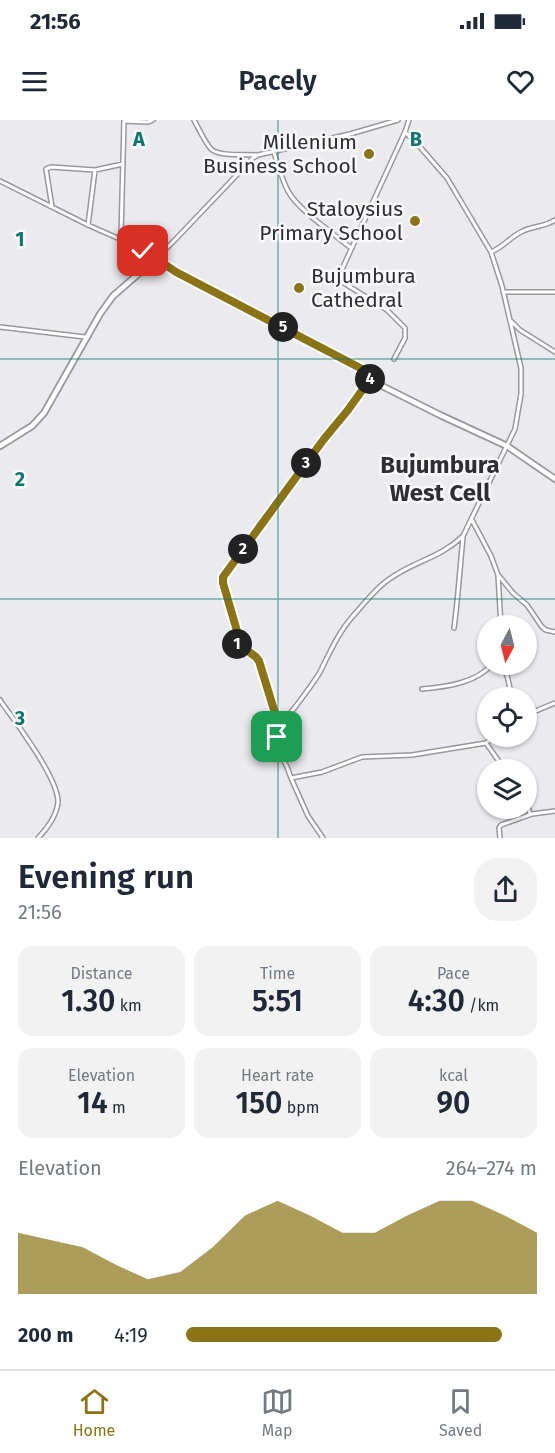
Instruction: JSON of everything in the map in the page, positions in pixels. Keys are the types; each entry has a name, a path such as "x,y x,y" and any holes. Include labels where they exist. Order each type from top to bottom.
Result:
{"street":[{"path":"123,241 121,236 124,121 148,122 153,120"},
{"path":"194,120 214,151 223,154 258,155"},
{"path":"0,446 32,426 44,413 85,338 113,296 171,244 253,158 273,150 350,134 398,120"},
{"path":"394,359 405,338 405,328 387,310 338,279 338,275 409,120"},
{"path":"277,725 283,722 307,691 343,629 381,586 398,574 452,547 463,536 515,429 522,380 510,319 491,252 439,166 405,132"},
{"path":"273,150 285,184 293,198 351,248"},
{"path":"52,207 46,169 51,167 95,170 123,164"},
{"path":"88,225 95,170"},
{"path":"0,181 123,241 176,272 355,365 373,375 379,383 507,446 555,479"},
{"path":"491,252 525,230 550,224 555,220"},
{"path":"502,292 555,292"},
{"path":"510,319 520,330 555,352"},
{"path":"0,327 85,338"},
{"path":"323,838 308,816 279,751 278,723 259,661 234,641 237,631 223,577 373,375"},
{"path":"472,520 495,563 500,615"},
{"path":"454,628 459,597 463,536"},
{"path":"498,575 527,605 542,627 555,632"},
{"path":"422,689 449,686 478,675"},
{"path":"0,700 40,759 55,787 57,806 45,831 38,838"},
{"path":"537,711 555,704"},
{"path":"291,778 322,772 362,757 412,755 477,744"},
{"path":"537,813 555,811"},
{"path":"500,838 500,826 519,819"}],"place":[{"name":"Millenium Business School","path":"369,154"},
{"name":"Staloysius Primary School","path":"415,221"},
{"name":"Bujumbura Cathedral","path":"299,288"}],"district":[{"name":"Bujumbura West Cell","path":"440,479"}],"route":[{"path":"143,251 152,257 157,257 176,272 373,375 223,577 237,631 234,641 259,661 278,723 277,737"}]}
